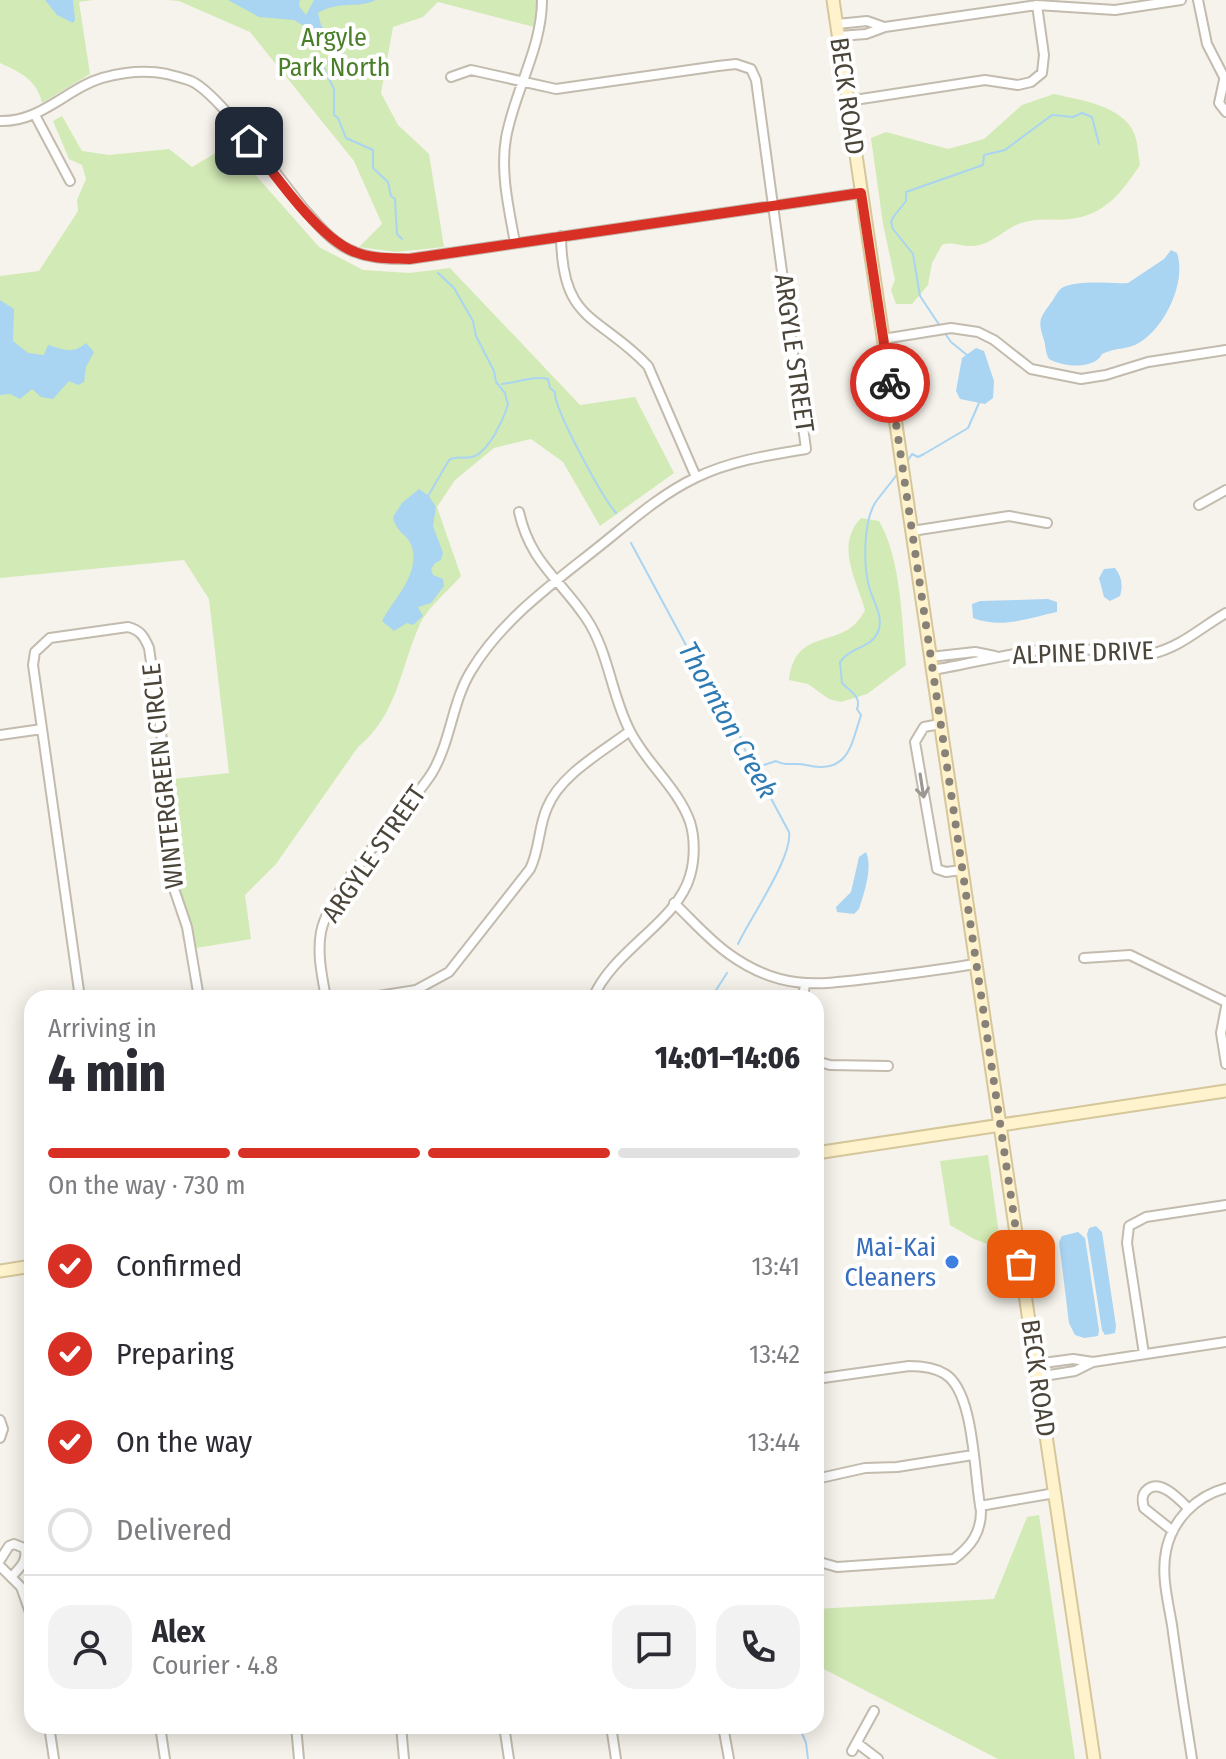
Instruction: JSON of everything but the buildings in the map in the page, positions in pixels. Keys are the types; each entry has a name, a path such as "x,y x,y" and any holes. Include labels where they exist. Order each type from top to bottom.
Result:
{"main road":[{"name":"BECK ROAD","path":"833,0 1094,1759"},
{"path":"824,1152 1226,1091"},
{"path":"0,1271 24,1267"}],"street":[{"path":"515,243 507,194 506,138 524,82 542,0"},
{"path":"838,30 867,21 885,27 1021,4 1115,10 1181,0"},
{"path":"1198,0 1207,44 1225,80 1219,103 1226,112"},
{"path":"848,101 985,80 1018,85 1031,82 1042,73 1044,55 1037,5"},
{"name":"ARGYLE STREET","path":"325,990 320,949 321,931 327,915 357,869 431,773 470,672 493,640 521,610 667,493 696,477 747,460 806,449 756,80 751,69 736,64 556,89 471,70 451,77"},
{"path":"0,121 35,115 99,79 145,72 193,81 219,104 314,221 336,242 354,252 380,259 409,259 861,193"},
{"path":"35,115 70,181"},
{"path":"561,236 570,293 586,317 636,353 648,366 696,477"},
{"path":"883,339 951,328 978,332 994,340 1031,369 1081,379 1148,362 1226,350"},
{"path":"1199,505 1226,490"},
{"path":"519,512 533,553 587,619 598,639 630,731 676,796 691,824 694,839 690,876 674,903 625,953 597,990"},
{"path":"912,531 1009,516 1047,523"},
{"name":"ALPINE DRIVE","path":"932,670 1000,656 1075,648 1145,656 1178,645 1226,613"},
{"name":"WINTERGREEN CIRCLE","path":"79,990 33,665 35,652 43,643 63,635 128,627 137,629 144,637 151,661 170,797 170,877 187,927 198,990"},
{"path":"930,657 975,652 1000,656"},
{"path":"940,724 924,727 915,742 937,869 946,872 962,870"},
{"path":"0,735 42,729"},
{"path":"416,990 449,972 530,869 536,856 547,806 556,793 571,776 630,731"},
{"path":"674,903 711,939 742,963 762,973 805,984 844,984 975,964"},
{"path":"1084,958 1130,955 1226,1005 1221,1033 1226,1064"},
{"path":"804,990 805,984"},
{"path":"824,1063 888,1066"},
{"path":"1144,1354 1127,1243 1129,1226 1146,1217 1226,1205"},
{"path":"1036,1371 1073,1359 1093,1362 1226,1342"},
{"path":"824,1378 924,1366 945,1374 956,1384 964,1401 981,1522 968,1548 954,1559 837,1567 824,1563"},
{"path":"0,1420 3,1429 0,1438"},
{"path":"824,1477 973,1455"},
{"path":"1173,1531 1144,1508 1142,1498 1146,1491 1154,1486 1165,1488 1189,1509"},
{"path":"1192,1759 1165,1574 1165,1554 1173,1531 1189,1509 1208,1494 1226,1488"},
{"path":"980,1506 1055,1493"},
{"path":"24,1548 14,1544 9,1546 0,1563 24,1593"},
{"path":"12,1576 24,1561"},
{"path":"874,1711 854,1747 878,1759"},
{"path":"50,1734 54,1759"},
{"path":"161,1734 165,1759"},
{"path":"297,1734 299,1759"},
{"path":"402,1734 404,1759"},
{"path":"505,1734 509,1759"},
{"path":"612,1734 616,1759"},
{"path":"724,1734 729,1759"}],"green space":[{"path":"0,0 93,0 79,2 90,74 42,103 32,83 0,63"},
{"name":"Argyle Park North","path":"167,0 537,0 534,27 438,2 423,17 393,27 381,93 398,125 429,154 444,247 396,252 359,247 382,224 354,161 250,32 179,1"},
{"path":"1054,94 1099,105 1128,124 1135,137 1140,165 1126,184 1103,207 1082,217 1027,221 979,245 942,245 932,263 928,285 912,304 896,304 891,290 895,280 883,224 871,138 886,132 948,149 984,139 1022,105"},
{"path":"62,116 82,151 109,155 169,149 192,167 229,145 319,247 363,270 409,273 450,268 580,405 635,397 674,473 600,526 563,462 531,439 494,448 455,480 437,507 461,576 433,605 420,624 390,706 381,721 358,747 276,864 245,895 251,939 196,948 175,872 173,779 229,773 209,599 184,560 0,578 0,276 39,271 78,211 77,200 86,179 82,165 69,159 53,121"},
{"path":"861,518 879,521 892,553 906,665 867,694 841,702 829,699 808,684 789,680 793,662 801,651 845,631 856,623 865,610 848,551 853,528"},
{"path":"988,1155 1001,1249 974,1239 950,1225 940,1161"},
{"path":"1039,1515 1075,1759 998,1759 824,1669 824,1609 994,1599 1027,1517"}],"water":[{"path":"45,0 73,0 73,23 57,15"},
{"path":"228,0 300,0 299,6 306,15 314,0 376,0 318,13 321,25 337,48 335,51 320,35 294,20 259,17"},
{"path":"1171,250 1177,253 1179,265 1176,291 1164,317 1147,337 1133,346 1104,353 1086,365 1066,365 1049,359 1041,319 1061,288 1081,283 1128,283 1164,259"},
{"path":"0,300 14,309 13,341 28,353 44,355 48,345 72,350 86,343 94,352 86,367 84,382 78,385 69,381 53,399 41,397 32,389 20,399 10,394 0,395"},
{"path":"976,348 984,351 994,381 993,398 985,404 960,399 956,391 962,358"},
{"path":"419,489 429,496 436,507 433,526 443,553 441,560 431,569 433,575 443,579 444,586 431,603 418,607 423,616 413,625 407,623 394,631 382,621 409,577 413,557 410,543 393,517 402,503"},
{"path":"1115,568 1122,585 1121,592 1120,596 1110,601 1104,597 1099,578 1104,569"},
{"path":"1048,599 1057,602 1057,612 1005,623 973,618 972,604 980,601"},
{"path":"866,852 868,873 859,909 854,914 837,912 836,907 851,892 859,857"},
{"path":"1096,1226 1102,1232 1116,1326 1115,1333 1105,1335 1087,1234 1089,1228"},
{"path":"1078,1232 1085,1238 1099,1330 1098,1336 1084,1338 1075,1335 1069,1323 1059,1242 1062,1236"}],"waterway":[{"name":"Thornton Creek","path":"335,51 333,63 327,62 323,67 334,89 334,115 346,138 373,150 373,168 388,182 391,196 395,199 397,234 402,239"},
{"path":"940,326 920,296 913,254 891,222 906,201 906,192 983,165 984,155 1005,150 1052,115 1073,117 1082,113 1092,117 1099,144"},
{"path":"428,496 449,460 475,456 486,447 508,405 476,336 473,321 454,288 438,273"},
{"path":"944,332 967,355"},
{"name":"Thornton Creek","path":"502,384 548,379 580,453 616,513"},
{"path":"907,462 912,454 918,457 968,428 979,403"},
{"path":"754,765 776,761 831,766 839,762 850,747 861,715 856,697 842,683 840,662 849,653 870,642 880,626 866,570 866,534 875,503 898,473"},
{"name":"Thornton Creek","path":"631,543 708,686 734,719 745,750 789,832 778,872 738,944"},
{"name":"Thornton Creek","path":"716,990 727,973"},
{"name":"Thornton Creek","path":"802,1734 808,1759"}],"way so far":[{"path":"890,383 1021,1264"}],"place":[{"name":"Mai-Kai Cleaners","path":"952,1262"}],"route":[{"path":"249,141 314,221 336,242 354,252 380,259 409,259 861,193 890,383"}]}
